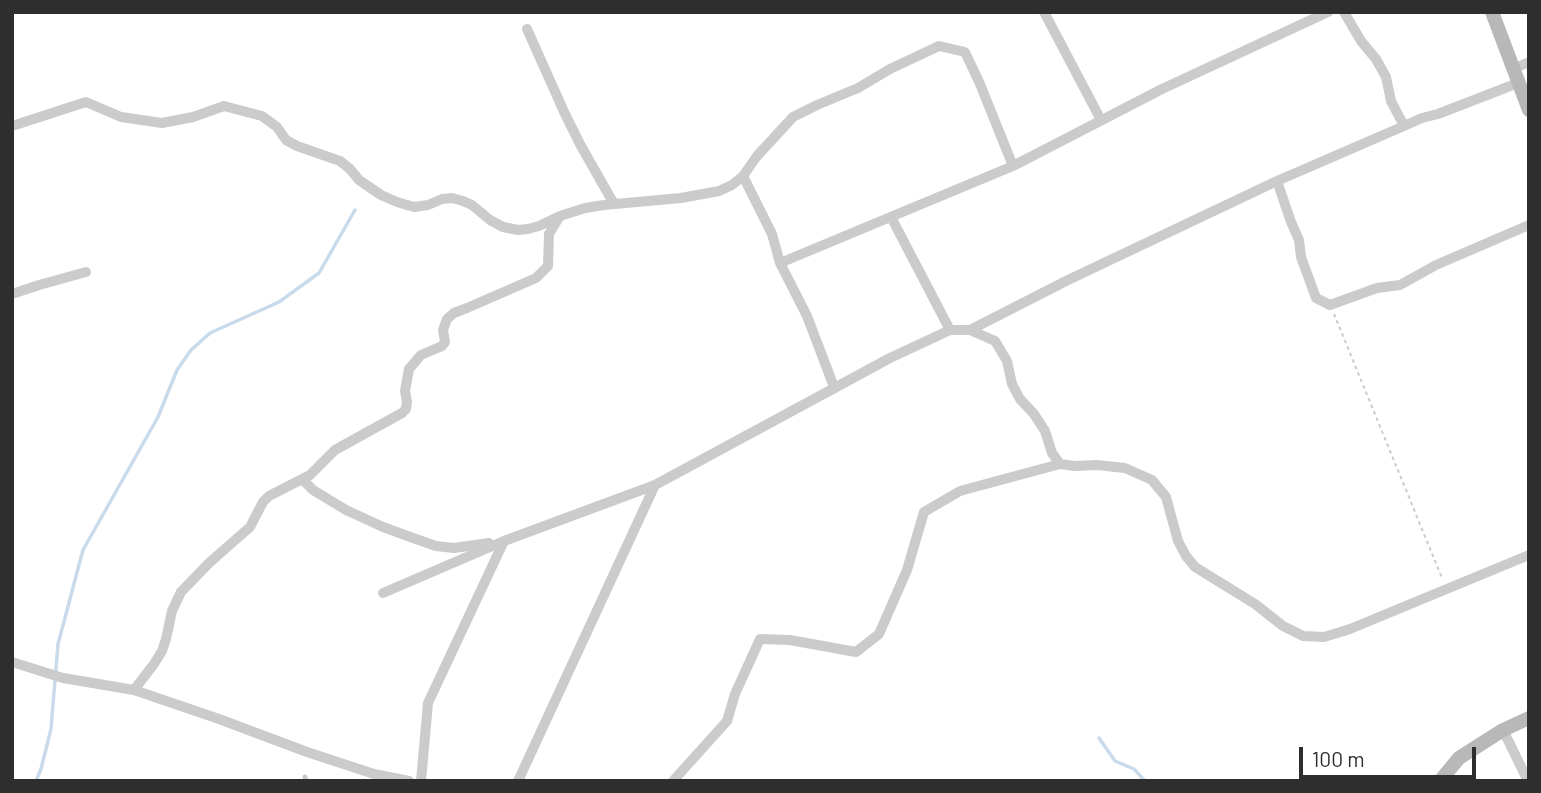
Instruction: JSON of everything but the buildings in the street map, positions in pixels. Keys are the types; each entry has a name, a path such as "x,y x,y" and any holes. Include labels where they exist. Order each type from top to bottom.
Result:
{"street":[{"path":"1044,12 1101,120"},
{"path":"780,263 1013,166 1162,89 1328,12"},
{"path":"1344,12 1385,77 1391,101 1404,126"},
{"path":"1492,12 1529,110"},
{"path":"527,29 565,114 614,204"},
{"path":"12,126 86,102 121,117 162,123 193,117 223,106 244,110 262,116 277,127 286,140 297,146 340,161 359,180 381,195 414,207 452,198 472,205 503,227 518,230 539,226 585,208 681,198 719,191 743,176 757,156 793,117 858,88 890,69 939,46 965,52 1013,166"},
{"path":"970,330 1277,181 1422,117 1438,114 1516,76 1529,62"},
{"path":"743,176 772,234 780,263 807,316 834,387"},
{"path":"1277,181 1299,240 1301,257 1316,298 1331,305 1377,288 1400,285 1436,265 1529,225"},
{"path":"134,690 162,651 172,611 181,592 250,527 268,496 303,480 335,450 406,409 405,391 409,369 421,355 442,346 445,342 443,330 447,319 454,313 536,278 548,266 549,234 560,216"},
{"path":"891,217 950,330"},
{"path":"12,294 86,272"},
{"path":"383,593 504,541 655,485 834,387 950,330 970,330 995,341 1007,361 1012,384 1045,431 1052,453 1059,464"},
{"path":"673,781 727,720 734,694 760,639 790,640 856,652 879,634 907,570 923,512 960,491 1059,464 1125,468 1152,480 1166,497 1178,541 1195,567 1255,604 1283,626 1303,636 1324,637 1350,629 1529,555"},
{"path":"303,480 313,490 346,510 436,546 454,548 504,541"},
{"path":"517,781 655,485"},
{"path":"421,781 428,703 504,541"},
{"path":"12,662 63,678 134,690 307,752 374,774 409,781"},
{"path":"1440,781 1459,758 1503,730 1529,718"},
{"path":"1503,730 1528,781"}],"path":[{"path":"1331,305 1447,589"}],"waterway":[{"path":"36,781 51,729 58,644 83,550 158,417 177,370 191,350 210,333 279,302 319,273 355,210"},
{"path":"1099,738 1115,761 1134,769 1145,781"}]}
